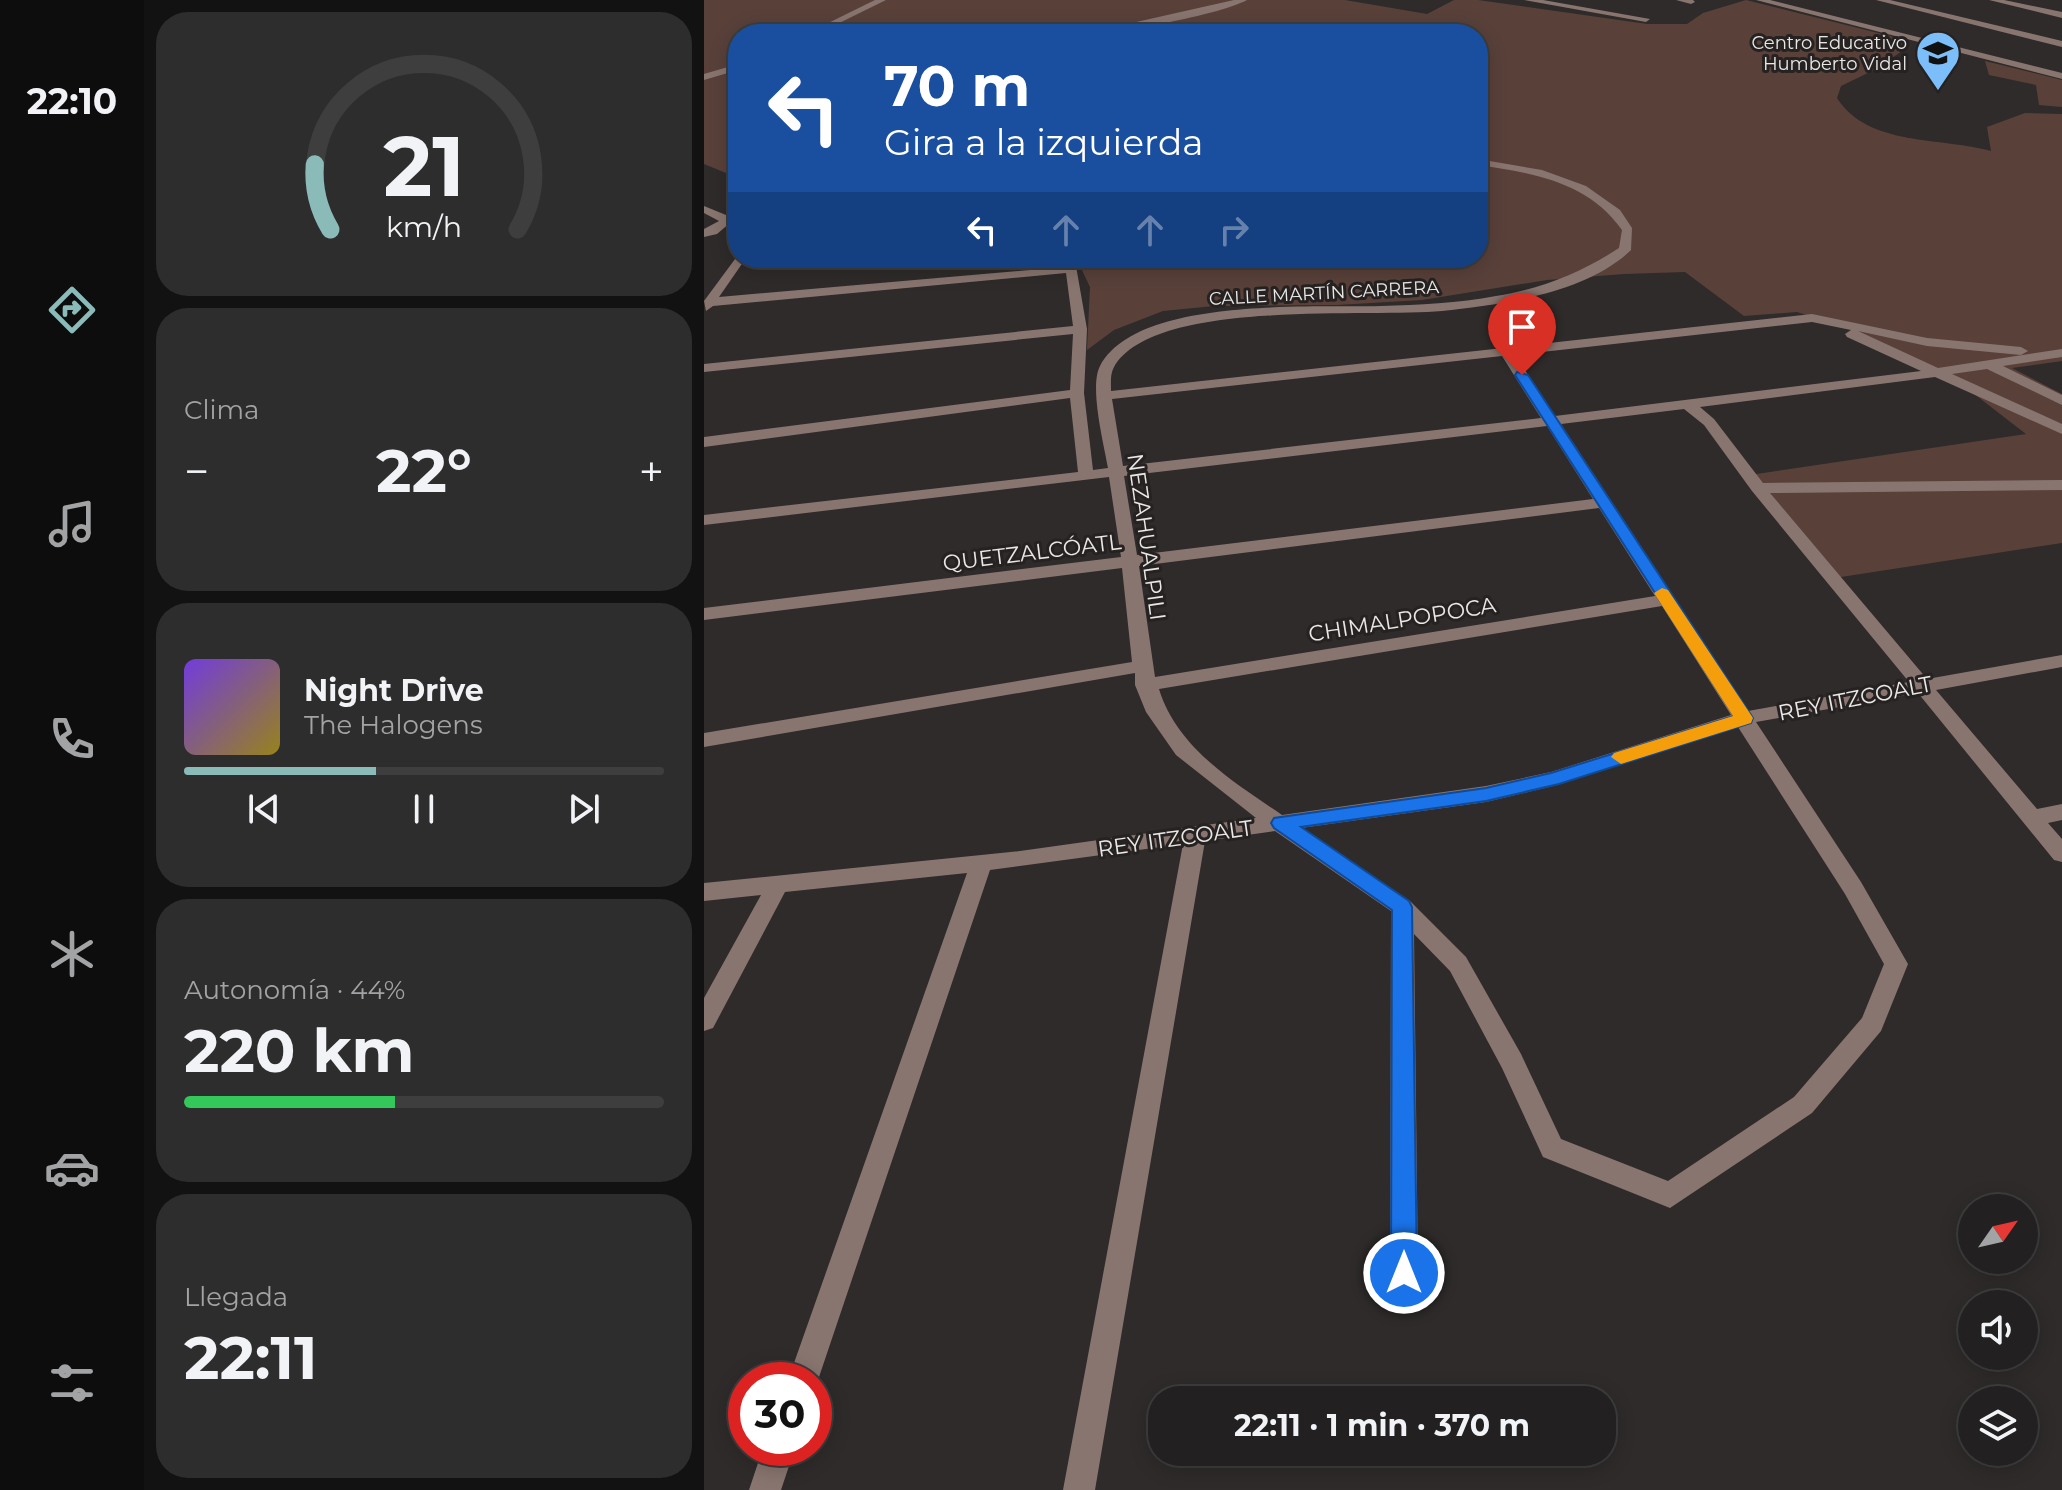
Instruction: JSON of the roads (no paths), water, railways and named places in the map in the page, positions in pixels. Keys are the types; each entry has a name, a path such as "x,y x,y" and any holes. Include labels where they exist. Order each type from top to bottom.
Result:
{"street":[{"path":"831,24 882,0"},
{"path":"1138,24 1243,0"},
{"path":"1680,0 1691,2"},
{"path":"1880,0 2062,44"},
{"path":"1993,0 2062,15"},
{"path":"1526,1 1646,19"},
{"path":"1765,1 2062,76"},
{"path":"704,77 728,70"},
{"name":"CALLE MARTÍN CARRERA","path":"1104,396 1105,368 1120,347 1145,333 1176,322 1215,315 1413,309 1523,294 1587,276 1625,250 1628,230 1617,210 1589,192 1528,170 1488,164"},
{"path":"704,209 722,217 725,222 704,233"},
{"path":"707,305 733,268"},
{"path":"707,305 1072,269 1080,329 1077,393 1086,477"},
{"path":"1104,396 1812,318 1927,342 2057,354"},
{"path":"1812,318 1938,371 2062,430"},
{"path":"704,368 1080,329"},
{"path":"1507,353 1744,718"},
{"path":"704,520 1551,421 2057,354"},
{"path":"1988,364 2062,401"},
{"path":"704,442 1077,393"},
{"name":"NEZAHUALPILI","path":"1104,396 1144,676 1156,712 1183,750 1238,795 1402,907 1458,964 1512,1062 1552,1148 1670,1195 1803,1105 1872,1024 1896,964 1853,888 1744,718"},
{"path":"1685,402 1709,422 1758,488 2062,854"},
{"path":"1758,488 2062,485"},
{"name":"QUETZALCÓATL","path":"704,614 1603,503"},
{"name":"CHIMALPOPOCA","path":"704,740 1667,600"},
{"name":"REY ITZCOALT","path":"704,892 982,862 1486,794 1553,779 1744,718 2062,661"},
{"path":"2033,818 2062,812"},
{"path":"1079,1490 1195,835"},
{"path":"809,1362 982,862"},
{"path":"704,1021 778,884"},
{"path":"1402,907 1404,1273"},
{"path":"765,1490 773,1466"}],"place":[{"name":"Centro Educativo Humberto Vidal","path":"1938,92"}]}
